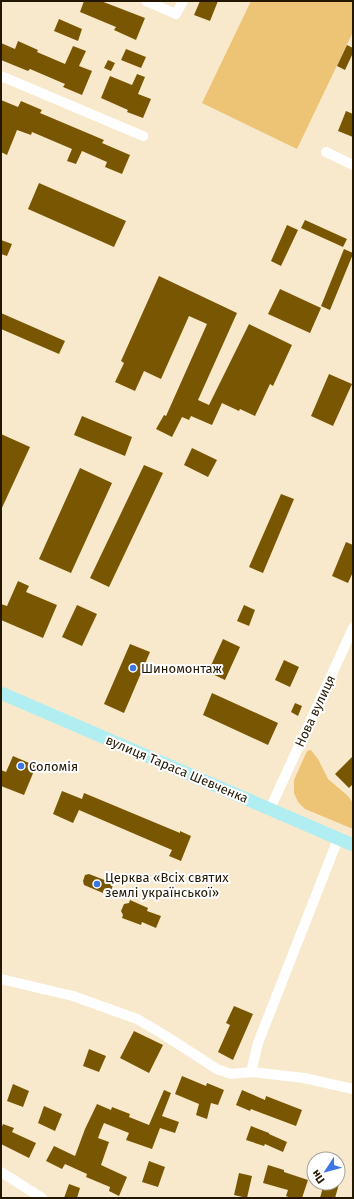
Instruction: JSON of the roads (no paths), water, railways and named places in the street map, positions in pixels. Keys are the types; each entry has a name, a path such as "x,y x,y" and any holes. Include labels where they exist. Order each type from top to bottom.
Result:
{"main road":[{"name":"вулиця Тараса Шевченка","path":"1,693 353,845"}],"street":[{"path":"146,1 176,14 183,1"},
{"path":"1,76 143,136"},
{"path":"326,152 353,165"},
{"name":"Нова вулиця","path":"270,809 353,628"},
{"path":"250,1072 258,1042 338,839"},
{"path":"1,979 73,996 130,1017 162,1033 217,1068 232,1074 250,1072 304,1078 353,1089"},
{"path":"1,1172 42,1198"}],"place":[{"name":"Шиномонтаж","path":"133,668"},
{"name":"Соломiя","path":"21,766"},
{"name":"Церква «Всіх святих землі української»","path":"97,884"}]}
